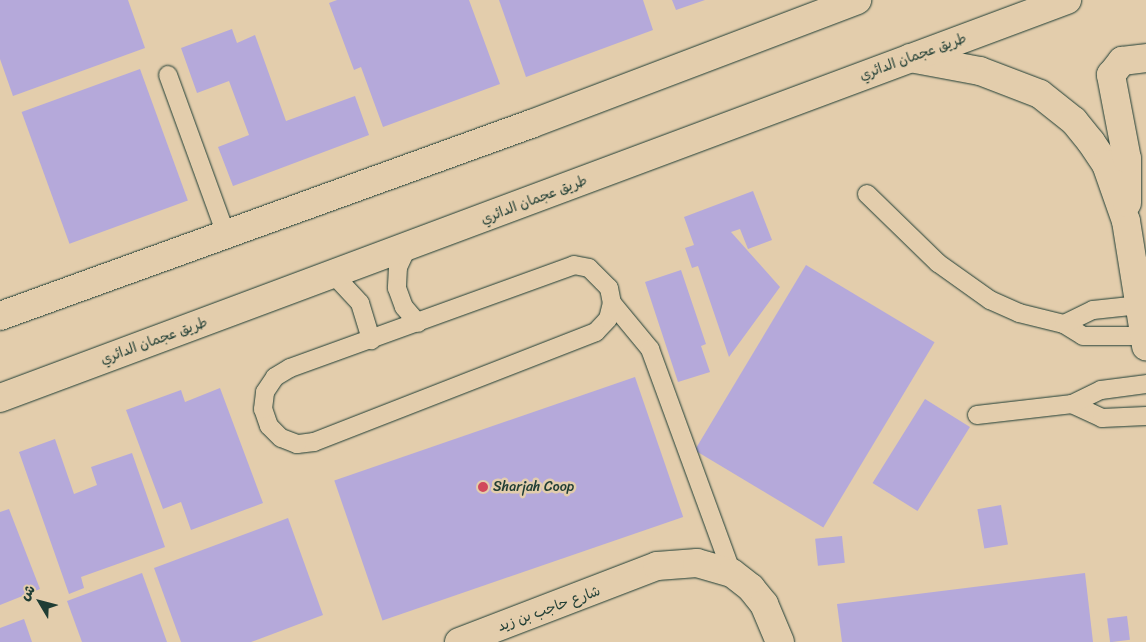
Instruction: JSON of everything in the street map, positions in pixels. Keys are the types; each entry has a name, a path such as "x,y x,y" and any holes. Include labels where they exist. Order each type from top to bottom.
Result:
{"main road":[{"path":"0,316 857,0"},
{"name":"طريق عجمان الدائري","path":"0,398 407,248 1067,0"},
{"path":"909,58 1006,78 1054,104 1080,128 1106,164 1126,221 1145,341"},
{"path":"1126,221 1127,159 1111,75 1122,61 1146,58"},
{"path":"611,586 634,574 676,563 716,566 732,573 764,604 780,642"},
{"path":"611,586 638,586 676,578 710,581 753,610 767,642"},
{"name":"شارع حاجب بن زيد","path":"459,642 611,586"}],"lane":[{"path":"168,74 226,234"},
{"path":"867,194 962,284 1019,313 1064,324 1094,338 1145,341"},
{"path":"407,248 398,267 397,288 404,307 418,323"},
{"path":"574,266 589,268 601,276 609,288 612,303 608,319 596,332 314,442 297,444 281,438 269,426 263,409 265,392 275,377 574,266"},
{"path":"334,275 360,303 371,340"},
{"path":"612,303 650,349 732,573"},
{"path":"1064,324 1093,310 1140,305"},
{"path":"977,415 1072,404 1101,390 1146,384"},
{"path":"1072,404 1102,418 1146,416"}],"building":[{"path":"0,0 128,0 145,48 13,96 0,59"},
{"path":"337,0 469,0 500,84 383,127 361,67 354,70 329,3"},
{"path":"499,0 643,0 653,30 526,77"},
{"path":"672,0 705,0 676,10"},
{"path":"232,29 237,43 255,35 286,121 355,96 369,135 233,186 218,147 249,135 229,81 197,93 181,48"},
{"path":"140,69 188,201 69,244 22,112"},
{"path":"753,191 772,240 748,249 740,229 731,232 780,287 729,357 698,266 692,268 685,248 694,245 684,217"},
{"path":"806,265 935,342 823,527 695,450"},
{"path":"681,270 706,344 701,346 710,372 678,382 645,282"},
{"path":"635,377 683,517 383,620 334,481"},
{"path":"220,388 263,503 191,530 181,502 163,509 126,410 181,390 185,402"},
{"path":"925,399 970,427 917,511 873,483"},
{"path":"55,439 74,494 97,485 91,467 132,453 165,547 81,577 84,588 69,594 19,452"},
{"path":"1001,505 1008,544 984,549 977,509"},
{"path":"9,509 40,589 0,605 0,512"},
{"path":"288,518 323,615 251,642 181,642 154,568"},
{"path":"842,536 845,563 818,566 815,539"},
{"path":"142,573 167,642 82,642 67,601"},
{"path":"1085,573 1093,642 842,642 837,604"},
{"path":"1127,616 1130,640 1110,642 1107,618"},
{"path":"24,619 32,642 0,642 0,628"}],"place":[{"name":"Sharjah Coop","path":"483,487"}]}
